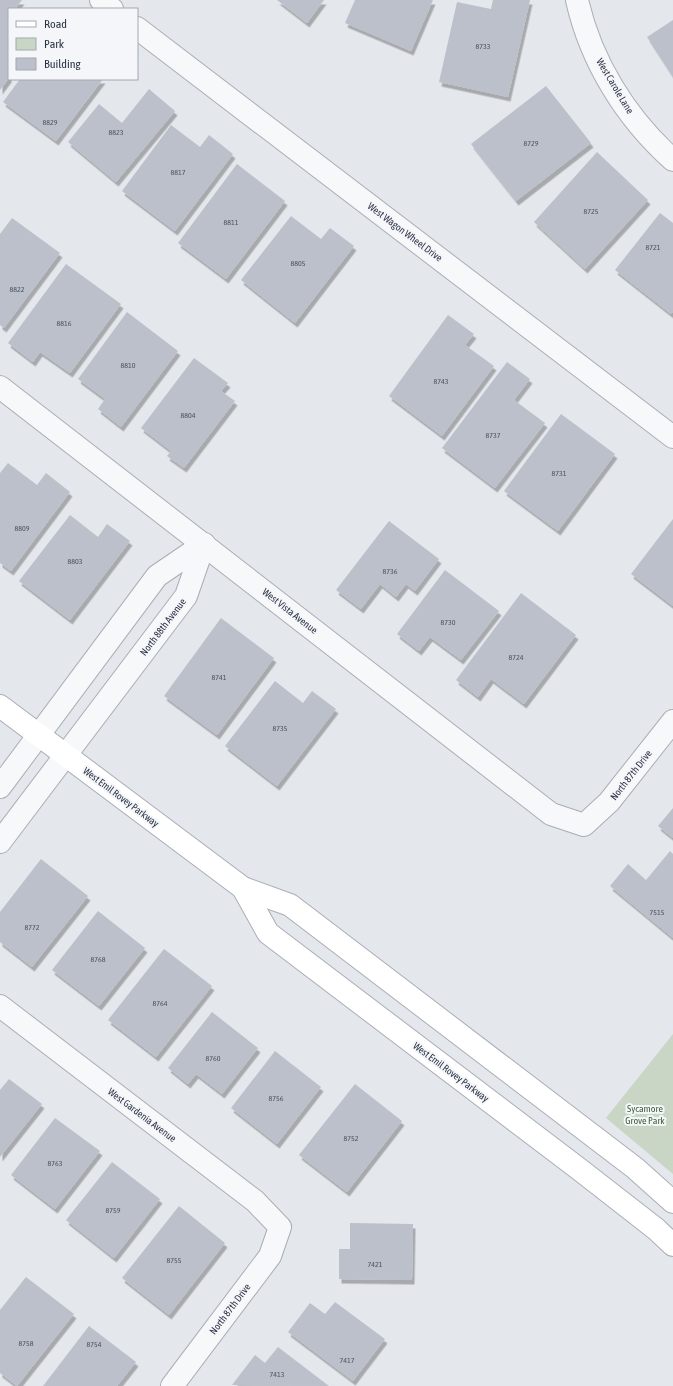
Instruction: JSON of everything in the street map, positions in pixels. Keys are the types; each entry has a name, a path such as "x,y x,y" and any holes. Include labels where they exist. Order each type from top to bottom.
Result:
{"street":[{"path":"101,0 111,8"},
{"name":"West Carole Lane","path":"577,0 581,18 600,65 628,111 657,145 673,160"},
{"name":"West Wagon Wheel Drive","path":"138,29 673,437"},
{"name":"West Vista Avenue","path":"0,388 204,544 551,814 584,825"},
{"path":"0,787 158,576 204,544"},
{"name":"North 88th Avenue","path":"0,842 186,596 204,544"},
{"name":"West Emil Rovey Parkway","path":"0,706 243,888 290,905 635,1168 673,1202"},
{"name":"North 87th Drive","path":"584,825 609,802 673,721"},
{"name":"West Emil Rovey Parkway","path":"243,888 268,933 579,1169 656,1229 673,1245"},
{"name":"West Gardenia Avenue","path":"0,1006 255,1201 280,1227"},
{"name":"North 87th Drive","path":"172,1386 270,1256 280,1227"}],"green space":[{"name":"Sycamore Grove Park","path":"673,1034 673,1174 606,1118"}],"building":[{"path":"0,0 22,0 16,8 8,8 8,79 0,90"},
{"path":"277,0 324,0 307,23"},
{"path":"355,0 433,0 411,51 345,23"},
{"path":"493,0 530,0 508,97 439,82 457,2 491,9"},
{"path":"673,20 673,77 647,37"},
{"path":"19,80 102,80 56,141 3,102"},
{"path":"546,86 591,143 516,201 471,144"},
{"path":"149,89 175,111 116,182 68,142 99,104 122,123"},
{"path":"171,125 200,147 209,135 233,154 175,231 122,191"},
{"path":"597,152 648,200 585,269 534,222"},
{"path":"237,164 285,201 226,279 178,243"},
{"path":"660,213 673,223 673,312 671,314 615,270"},
{"path":"291,216 321,239 330,228 354,246 295,323 241,280"},
{"path":"12,218 60,253 4,328 0,325 0,234"},
{"path":"66,264 121,304 70,373 40,352 33,362 8,343"},
{"path":"127,312 178,351 121,427 98,409 105,399 78,379"},
{"path":"448,315 474,334 465,345 494,366 442,436 389,396"},
{"path":"194,358 228,383 221,391 235,401 184,468 167,456 171,451 141,428"},
{"path":"507,362 530,379 514,400 545,423 495,488 442,448"},
{"path":"561,414 615,454 558,531 504,491"},
{"path":"8,463 37,485 46,473 70,492 11,571 0,563 0,473"},
{"path":"70,515 98,537 107,524 130,541 70,620 19,581"},
{"path":"673,519 673,606 631,574"},
{"path":"389,521 439,559 415,591 406,584 396,597 380,584 361,609 336,590"},
{"path":"445,570 499,611 461,660 430,637 419,651 397,634"},
{"path":"521,593 576,635 524,704 491,679 478,697 456,680"},
{"path":"221,618 274,658 217,735 164,696"},
{"path":"275,681 303,703 312,691 336,709 277,786 225,746"},
{"path":"673,808 673,838 658,826"},
{"path":"670,851 673,854 673,938 610,886 628,864 646,880"},
{"path":"41,859 88,896 32,967 0,942 0,912"},
{"path":"98,911 145,948 99,1006 52,970"},
{"path":"164,949 212,986 156,1057 108,1020"},
{"path":"212,1012 258,1048 222,1094 196,1074 188,1084 168,1068"},
{"path":"275,1051 321,1087 277,1144 231,1108"},
{"path":"9,1079 42,1104 0,1157 0,1090"},
{"path":"355,1084 402,1121 347,1192 299,1155"},
{"path":"55,1118 100,1151 55,1209 11,1175"},
{"path":"112,1162 160,1199 114,1258 66,1220"},
{"path":"179,1206 225,1243 169,1315 122,1278"},
{"path":"350,1223 413,1224 412,1280 339,1279 339,1249 350,1249"},
{"path":"26,1277 74,1314 17,1386 0,1373 0,1310"},
{"path":"335,1302 385,1339 353,1381 288,1332 310,1303 325,1314"},
{"path":"89,1326 136,1362 117,1386 43,1386"},
{"path":"278,1347 329,1386 232,1385 255,1355 265,1363"}]}
